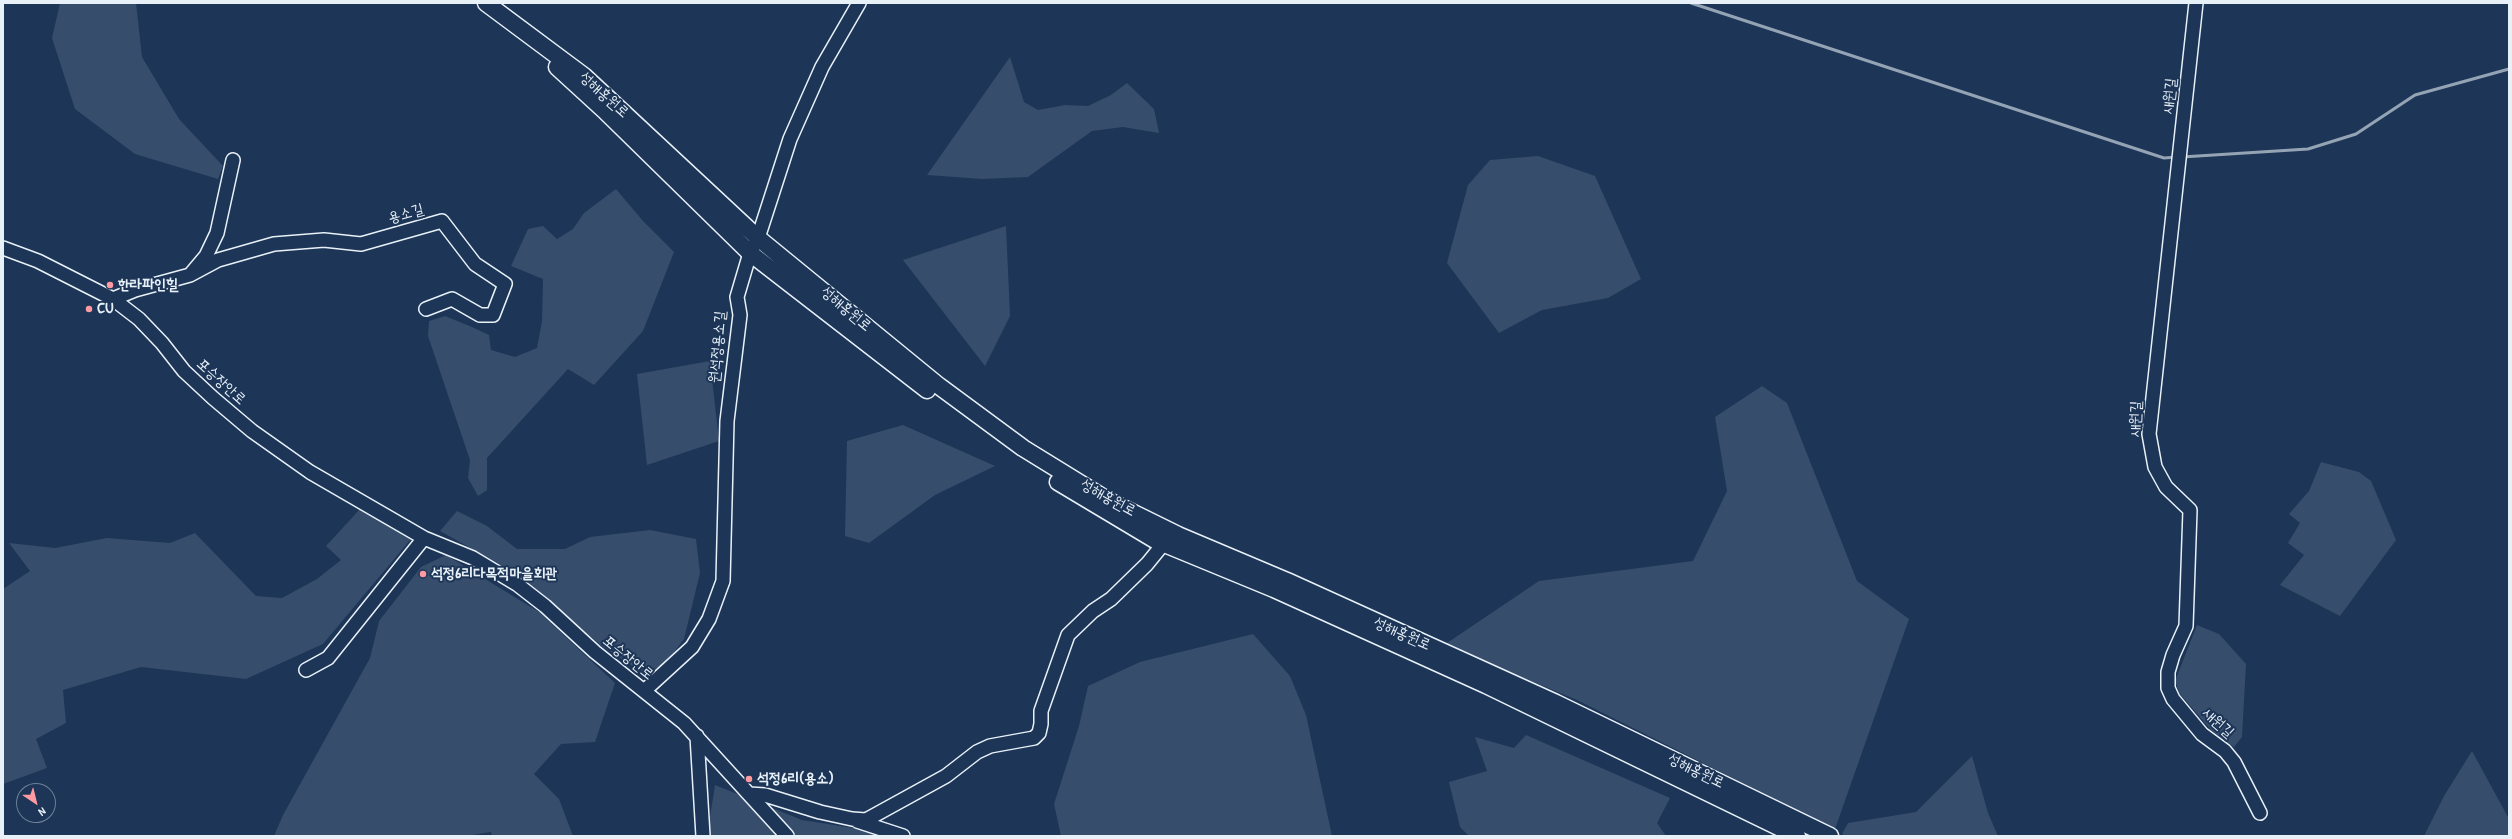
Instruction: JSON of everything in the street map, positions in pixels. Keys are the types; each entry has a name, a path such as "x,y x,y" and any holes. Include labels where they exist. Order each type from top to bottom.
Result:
{"main road":[{"name":"성해홍원로","path":"472,3 555,66 604,110 750,253 940,400 1022,459 1155,540 1274,589 1486,685 1797,836"},
{"name":"성해홍원로","path":"486,3 584,76 758,238 939,386 1024,448 1109,500 1178,535 1287,581 1556,704 1830,836"}],"street":[{"name":"원석정용소길","path":"644,691 692,647 709,619 723,581 727,421 740,315 737,297 750,253 758,238 790,139 822,67 859,3"},
{"name":"새원길","path":"2196,3 2149,434 2155,467 2166,487 2190,510 2186,626 2173,654 2168,672 2168,688 2173,699 2202,734 2225,752 2234,762 2260,813"},
{"path":"190,275 206,256 217,233 233,160"},
{"name":"용소길","path":"113,299 136,290 190,275 218,260 274,244 324,240 361,244 442,221 475,264 505,284 493,315 480,315 452,299 426,310"},
{"name":"포승장안로","path":"3,248 38,261 113,299 139,319 162,343 184,371 252,431 310,472 424,538 473,558 518,585 697,736 787,836"},
{"path":"306,670 328,658 424,538"},
{"path":"852,819 866,820 946,776 977,752 990,746 1034,738 1039,733 1043,704 1068,635 1093,611 1111,599 1147,564 1160,548"},
{"path":"697,736 703,836"},
{"path":"749,794 765,794 852,819 903,836"}],"shaded area":[{"path":"60,3 136,3 142,57 179,119 223,166 218,179 135,154 75,109 52,38"},
{"path":"1010,57 1024,102 1038,110 1065,105 1088,106 1111,95 1127,83 1154,109 1159,133 1123,127 1092,131 1028,177 982,179 927,175"},
{"path":"1538,156 1595,176 1641,279 1608,298 1542,310 1499,333 1447,263 1468,185 1490,160"},
{"path":"616,189 643,221 674,252 643,331 594,385 568,369 487,458 487,490 478,496 468,478 470,460 428,336 429,321 445,316 472,327 489,335 491,350 515,357 537,348 542,321 543,279 511,266 528,229 543,226 557,239 573,229 584,213"},
{"path":"1006,226 1010,316 985,366 903,260"},
{"path":"710,361 719,441 647,465 637,374"},
{"path":"1762,386 1787,403 1857,581 1909,619 1835,829 1577,700 1444,645 1539,581 1693,561 1727,491 1715,417"},
{"path":"903,425 995,466 935,495 869,543 845,536 847,441"},
{"path":"2321,462 2359,472 2371,481 2396,540 2340,616 2280,585 2304,555 2288,543 2300,523 2289,514 2309,491"},
{"path":"361,508 411,539 323,644 246,679 141,667 63,690 66,723 36,739 47,768 3,784 3,589 30,571 9,543 55,548 107,538 170,543 195,533 256,596 282,598 317,579 341,560 326,546"},
{"path":"457,511 487,526 517,549 565,549 590,537 650,530 696,539 700,573 684,639 666,663 645,674 603,647 517,574 440,531"},
{"path":"446,555 539,612 615,683 595,742 561,744 534,774 559,799 573,836 492,836 491,832 466,836 274,836 283,815 370,658 379,621 421,567"},
{"path":"2197,625 2219,634 2246,664 2242,737 2234,747 2211,730 2180,694 2175,681"},
{"path":"1253,634 1290,676 1306,715 1332,836 1061,836 1054,804 1079,726 1088,686 1140,662"},
{"path":"1526,735 1670,798 1657,823 1666,836 1469,836 1460,827 1449,782 1487,771 1475,737 1514,748"},
{"path":"2472,751 2509,819 2509,836 2424,836 2444,796"},
{"path":"1972,756 1988,813 1998,836 1847,836 1842,834 1848,823 1916,812"},
{"path":"715,785 802,820 853,828 884,836 707,836"}],"waterway":[{"path":"1691,3 2164,158 2177,157"},
{"path":"2182,157 2308,149 2356,134 2415,95 2509,69"}],"place":[{"name":"한라파인힐","path":"110,285"},
{"name":"CU","path":"89,309"},
{"name":"석정6리다목적마을회관","path":"423,574"},
{"name":"석정6리(용소)","path":"749,779"}]}
